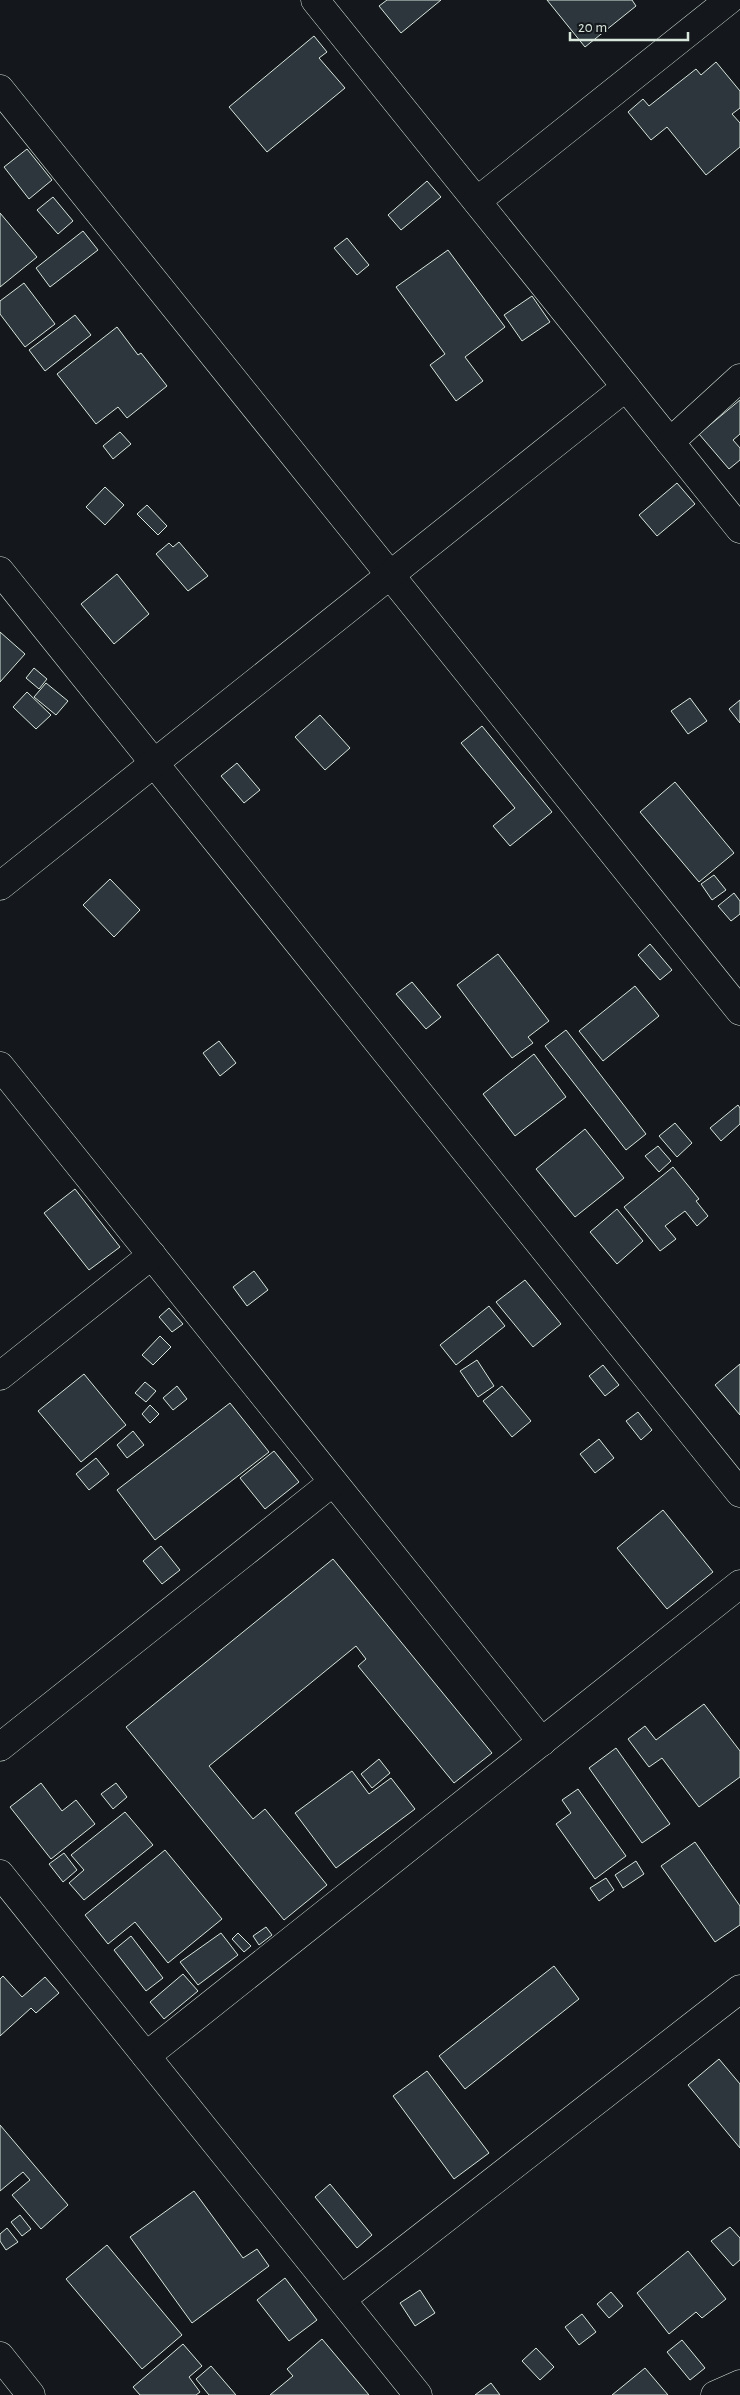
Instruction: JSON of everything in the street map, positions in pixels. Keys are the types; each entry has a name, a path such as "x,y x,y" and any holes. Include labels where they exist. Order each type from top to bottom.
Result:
{"street":[{"path":"315,0 740,529"},
{"path":"476,201 729,0"},
{"path":"0,89 740,1011"},
{"path":"670,442 740,378"},
{"path":"0,886 626,387"},
{"path":"0,570 740,1493"},
{"path":"0,1066 542,1742"},
{"path":"0,1376 152,1255"},
{"path":"0,1747 333,1482"},
{"path":"146,2056 740,1584"},
{"path":"0,1874 418,2395"},
{"path":"342,2299 740,1989"},
{"path":"0,2356 32,2395"},
{"path":"715,2395 740,2384"}],"building":[{"path":"387,0 441,0 401,33 379,6"},
{"path":"547,0 632,0 636,6 585,47"},
{"path":"314,36 327,52 319,58 345,88 267,152 229,107"},
{"path":"716,62 740,91 740,108 732,114 740,123 740,147 706,175 667,127 651,140 628,112 643,99 649,106 696,69 701,75"},
{"path":"27,149 52,180 29,199 4,167"},
{"path":"427,181 441,197 401,230 388,215"},
{"path":"53,197 73,221 58,234 37,210"},
{"path":"0,213 37,257 0,287"},
{"path":"83,231 98,250 50,287 36,268"},
{"path":"347,238 369,265 357,275 334,248"},
{"path":"448,250 505,327 465,357 483,381 456,401 430,365 445,354 396,287"},
{"path":"24,283 55,324 25,347 0,314 0,301"},
{"path":"532,296 550,322 522,341 504,315"},
{"path":"75,315 91,335 45,371 29,350"},
{"path":"117,327 138,355 141,353 167,386 127,418 118,407 96,424 57,374"},
{"path":"740,400 740,434 733,440 740,448 740,460 729,469 699,434"},
{"path":"120,432 131,444 113,459 103,446"},
{"path":"677,483 695,504 657,536 639,515"},
{"path":"105,487 124,505 105,525 86,507"},
{"path":"147,505 167,526 158,535 137,514"},
{"path":"179,542 208,576 188,591 156,554 169,543 173,547"},
{"path":"117,574 149,614 114,644 81,604"},
{"path":"0,632 25,654 0,682"},
{"path":"34,668 47,679 39,689 26,678"},
{"path":"46,683 68,701 56,715 34,697"},
{"path":"27,692 51,715 36,729 13,707"},
{"path":"690,698 707,721 688,734 671,711"},
{"path":"740,700 740,723 729,709"},
{"path":"320,715 350,748 325,770 295,737"},
{"path":"482,726 552,812 510,846 493,826 515,808 461,743"},
{"path":"237,763 260,790 244,803 221,776"},
{"path":"675,782 734,853 699,882 640,812"},
{"path":"714,875 726,890 712,900 701,884"},
{"path":"110,879 140,910 114,937 83,905"},
{"path":"734,893 740,901 740,914 731,921 718,906"},
{"path":"650,944 672,970 660,980 638,955"},
{"path":"498,954 549,1021 528,1037 533,1043 512,1058 457,985"},
{"path":"412,982 441,1017 426,1029 396,994"},
{"path":"635,986 659,1016 603,1061 579,1031"},
{"path":"566,1030 646,1134 626,1150 545,1046"},
{"path":"219,1041 236,1063 220,1076 203,1053"},
{"path":"534,1054 566,1097 515,1136 483,1094"},
{"path":"738,1105 740,1108 740,1124 721,1141 710,1128"},
{"path":"675,1123 692,1143 677,1157 659,1136"},
{"path":"585,1129 624,1178 575,1217 536,1169"},
{"path":"658,1146 671,1161 659,1172 645,1156"},
{"path":"673,1167 699,1199 696,1201 708,1216 697,1226 685,1211 665,1226 676,1239 660,1251 624,1207"},
{"path":"75,1189 120,1247 89,1270 44,1213"},
{"path":"617,1209 643,1241 617,1264 590,1232"},
{"path":"254,1271 268,1290 247,1306 233,1287"},
{"path":"525,1280 561,1324 533,1347 496,1302"},
{"path":"489,1306 505,1326 456,1365 440,1345"},
{"path":"169,1308 183,1324 172,1332 159,1317"},
{"path":"160,1336 171,1347 153,1365 142,1355"},
{"path":"477,1360 494,1386 478,1397 460,1371"},
{"path":"740,1364 740,1415 715,1385"},
{"path":"603,1365 619,1385 605,1396 589,1376"},
{"path":"84,1374 126,1425 81,1462 38,1411"},
{"path":"145,1382 156,1391 146,1402 135,1393"},
{"path":"177,1386 187,1399 173,1410 163,1398"},
{"path":"502,1386 531,1421 512,1437 483,1401"},
{"path":"230,1403 269,1452 155,1540 117,1490"},
{"path":"150,1405 159,1414 150,1423 142,1414"},
{"path":"638,1412 652,1430 641,1440 626,1421"},
{"path":"133,1431 144,1445 127,1458 117,1445"},
{"path":"599,1439 614,1458 595,1473 580,1454"},
{"path":"274,1451 299,1482 265,1509 240,1478"},
{"path":"96,1458 109,1474 89,1490 76,1474"},
{"path":"663,1510 713,1572 667,1609 617,1548"},
{"path":"161,1546 180,1570 162,1584 143,1561"},
{"path":"333,1559 492,1753 454,1783 358,1666 366,1659 356,1646 209,1766 253,1819 265,1809 327,1885 284,1920 126,1727"},
{"path":"704,1704 740,1751 740,1777 699,1807 662,1758 649,1767 628,1739 645,1726 656,1740"},
{"path":"616,1748 670,1824 642,1843 589,1768"},
{"path":"379,1759 390,1773 372,1788 361,1774"},
{"path":"352,1771 369,1794 391,1778 415,1809 336,1868 295,1813"},
{"path":"41,1783 62,1811 76,1800 95,1824 51,1859 10,1807"},
{"path":"116,1783 127,1797 113,1809 101,1794"},
{"path":"578,1789 626,1856 595,1879 556,1824 571,1813 562,1800"},
{"path":"125,1812 153,1845 84,1900 69,1883 84,1870 71,1855"},
{"path":"695,1842 740,1906 740,1925 715,1942 661,1866"},
{"path":"165,1850 222,1919 168,1963 135,1922 108,1944 85,1915"},
{"path":"64,1853 77,1870 63,1882 49,1864"},
{"path":"636,1861 644,1874 623,1888 615,1875"},
{"path":"606,1878 614,1890 599,1901 590,1888"},
{"path":"266,1927 272,1935 259,1945 253,1936"},
{"path":"221,1933 238,1955 198,1985 180,1962"},
{"path":"238,1933 251,1946 244,1952 232,1939"},
{"path":"131,1936 163,1978 146,1991 114,1950"},
{"path":"554,1966 579,1999 465,2089 439,2056"},
{"path":"183,1974 198,1991 164,2019 150,2002"},
{"path":"3,1976 22,1997 45,1977 59,1993 36,2013 31,2008 0,2036 0,1979"},
{"path":"719,2059 740,2084 740,2148 688,2085"},
{"path":"427,2071 489,2153 454,2179 393,2096"},
{"path":"0,2125 68,2205 41,2229 12,2195 30,2180 23,2172 0,2191"},
{"path":"330,2184 372,2235 357,2248 315,2197"},
{"path":"194,2191 243,2258 257,2249 269,2266 192,2323 130,2237"},
{"path":"20,2215 31,2229 22,2236 11,2222"},
{"path":"730,2227 740,2238 740,2260 733,2266 711,2241"},
{"path":"7,2228 18,2242 6,2250 0,2241 0,2234"},
{"path":"107,2245 182,2335 142,2369 66,2279"},
{"path":"688,2251 726,2299 702,2318 696,2312 669,2334 637,2293"},
{"path":"285,2278 317,2320 289,2341 257,2300"},
{"path":"420,2290 435,2313 415,2326 400,2303"},
{"path":"611,2292 623,2306 609,2318 597,2304"},
{"path":"582,2314 596,2332 579,2345 565,2327"},
{"path":"322,2339 369,2395 270,2395 293,2376 287,2369"},
{"path":"682,2340 705,2368 690,2380 667,2352"},
{"path":"183,2344 202,2366 189,2377 200,2392 196,2395 140,2395 133,2387"},
{"path":"536,2348 554,2367 540,2380 522,2361"},
{"path":"211,2366 236,2395 209,2395 196,2379"},
{"path":"645,2368 668,2395 612,2395"},
{"path":"491,2383 500,2395 475,2395"}]}
